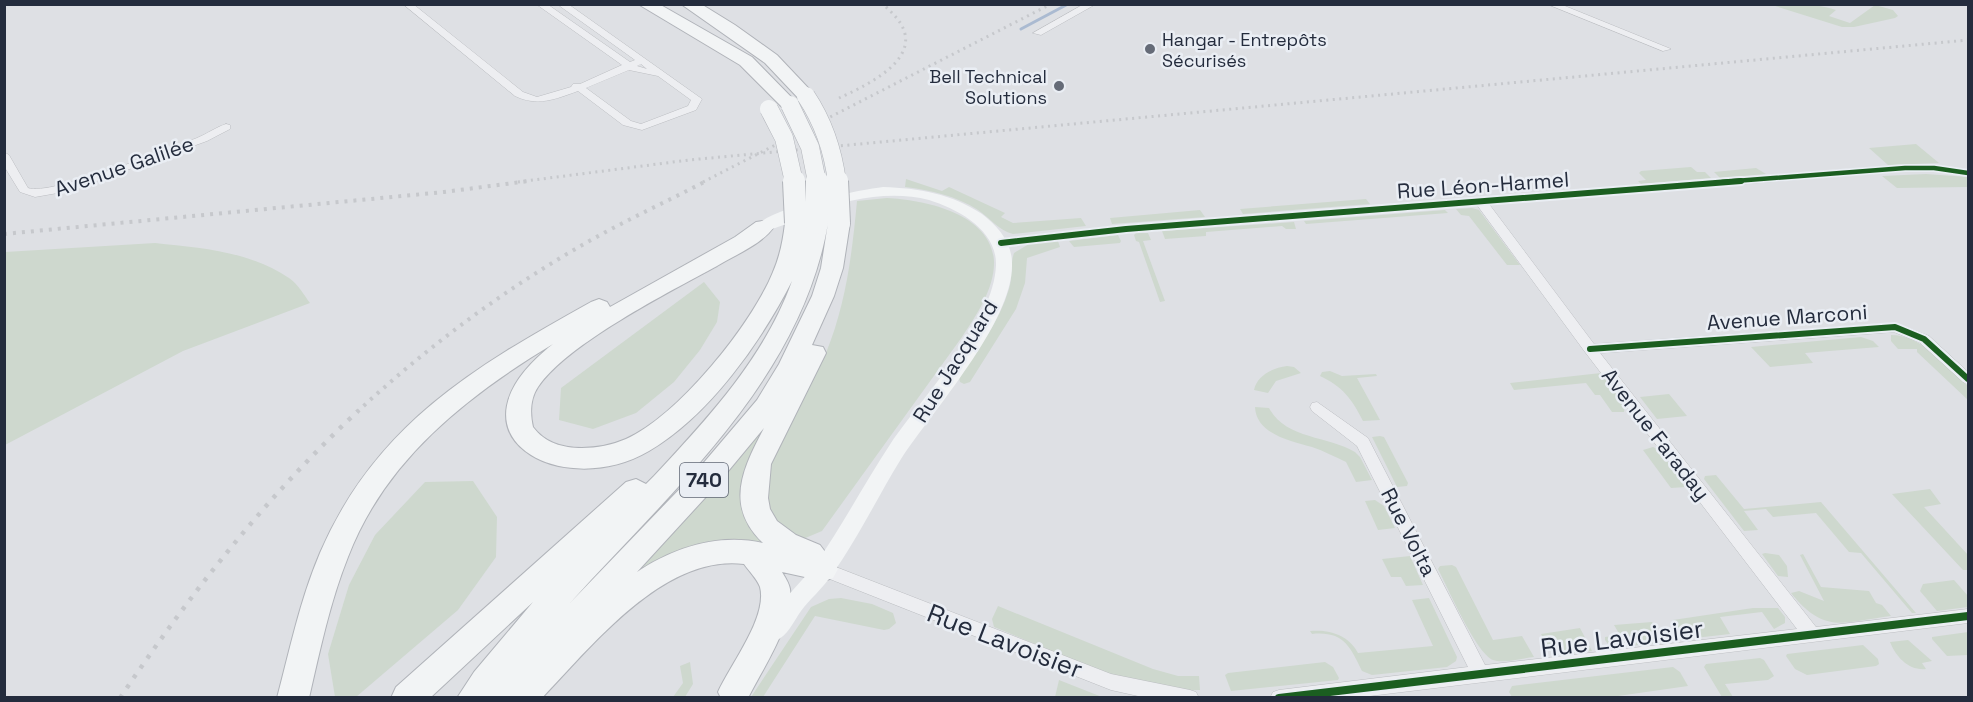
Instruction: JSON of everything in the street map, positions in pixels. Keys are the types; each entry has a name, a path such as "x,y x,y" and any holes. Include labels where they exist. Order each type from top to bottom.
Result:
{"highway":[{"name":"740","path":"473,698 511,648 571,580 684,461 739,395 762,361 793,306 825,223 847,189 836,167 823,123 798,100 738,56 646,4"},
{"path":"664,4 717,36 738,56"},
{"path":"677,4 724,26"},
{"name":"740","path":"504,698 543,651 705,480 766,406 791,365 823,296 832,268 825,223 818,199 814,163 798,100 771,59 689,4"},
{"path":"704,35 715,49 737,69 770,109 784,135 793,163 796,193 825,223 842,267 826,323 810,363 758,464 754,479 753,495 757,512 766,529 785,543 807,551 823,569"},
{"path":"763,227 743,242 592,328 535,373 523,390 518,409 518,424 529,441 544,452 578,458 617,454 637,447 655,436 672,422 753,329 781,281 792,250 825,223"},
{"path":"293,698 320,592 341,538 375,476 405,442 439,409 467,388 543,339 698,255 735,237 763,227"},
{"path":"407,698 637,490 698,425 739,395"},
{"path":"520,698 613,608 641,584 670,566 718,552 753,554 796,566 823,569"},
{"path":"732,695 771,617 775,602 772,581 753,554"}],"main road":[{"path":"763,227 832,200 861,195 916,194 952,204 983,222 1001,243"},
{"name":"Rue Jacquard","path":"732,695 793,604 823,569 899,447 987,318 997,298 1004,275 1001,243"}],"street":[{"path":"407,4 519,94 533,100 544,99 643,60"},
{"path":"540,4 629,66 662,74"},
{"path":"561,4 697,99 692,108 642,127 627,123 577,87"},
{"path":"1038,33 1092,4"},
{"path":"1551,4 1666,49"},
{"name":"Avenue Galilée","path":"4,155 24,190 35,194 51,193 203,140 226,127"},
{"name":"Rue Léon-Harmel","path":"1001,243 1126,229 1905,168 1934,168 1968,173"},
{"name":"Avenue Faraday","path":"1481,202 1590,349 1812,635"},
{"name":"Avenue Marconi","path":"1590,349 1895,327 1924,339 1968,378"},
{"name":"Rue Volta","path":"1317,407 1363,442 1480,674"},
{"name":"Rue Lavoisier","path":"823,569 1111,682 1190,698"},
{"name":"Rue Lavoisier","path":"1279,698 1968,616"}],"shaded area":[{"path":"1772,5 1821,6 1836,10 1829,16 1850,23 1875,5 1893,10 1898,16 1854,27 1842,27"},
{"path":"1916,144 1939,163 1888,165 1869,148"},
{"path":"1691,167 1697,172 1705,172 1711,178 1641,184 1638,181 1646,180 1639,173 1641,171"},
{"path":"1756,168 1766,174 1720,178 1714,172"},
{"path":"1926,174 1968,177 1968,187 1897,188 1882,176"},
{"path":"906,179 942,191 949,187 1005,213 1001,217 1013,223 1081,218 1086,226 1013,234 1003,230 978,210 952,197 905,187"},
{"path":"887,198 936,206 969,220 981,231 990,245 994,261 991,281 984,301 962,337 822,531 803,539 772,518 763,498 764,484 777,447 833,335 847,278 857,201"},
{"path":"1366,199 1370,204 1243,214 1240,209"},
{"path":"1456,209 1479,210 1520,265 1507,265 1469,216 1461,215"},
{"path":"1200,210 1205,217 1112,224 1110,218"},
{"path":"1445,210 1448,213 1306,224 1304,221"},
{"path":"1294,222 1296,229 1286,229 1282,226 1206,232 1206,236 1165,239 1162,231"},
{"path":"1148,233 1151,240 1143,241 1165,301 1160,302 1139,242 1136,241 1134,235"},
{"path":"1118,235 1120,243 1074,247 1069,241"},
{"path":"1058,241 1060,247 1027,258 1025,283 1016,309 970,382 964,384 960,382 959,378 1000,313 1010,284 1014,253 1029,244"},
{"path":"155,243 224,252 258,262 292,280 310,303 183,351 5,445 5,252"},
{"path":"704,282 720,302 717,322 700,350 674,382 636,413 593,429 559,420 561,388"},
{"path":"1891,335 1913,340 1934,353 1968,386 1968,400 1917,352 1917,349 1898,349 1891,341"},
{"path":"1861,337 1873,341 1879,347 1805,353 1813,363 1770,367 1751,347"},
{"path":"1287,366 1294,367 1301,373 1276,381 1268,393 1254,390 1258,380 1266,373"},
{"path":"1330,371 1342,376 1376,374 1377,376 1357,378 1380,420 1363,421 1346,394 1320,376 1322,372"},
{"path":"1601,373 1625,405 1624,412 1612,412 1600,395 1595,395 1586,383 1514,390 1510,383"},
{"path":"785,393 748,469 770,545 620,585"},
{"path":"1669,394 1687,416 1657,419 1640,397"},
{"path":"1255,407 1269,408 1285,426 1296,431 1355,452 1372,480 1356,482 1346,462 1276,435 1261,424"},
{"path":"1372,437 1384,437 1408,483 1407,486 1397,487"},
{"path":"1653,447 1659,450 1686,487 1671,488 1643,450"},
{"path":"1716,475 1744,509 1821,502 1916,613 1912,613 1861,553 1849,552 1816,513 1773,517 1766,509 1744,511 1758,530 1744,531 1704,479 1705,476"},
{"path":"473,481 497,517 496,557 458,610 356,697 335,697 328,654 349,585 375,535 425,482"},
{"path":"1930,489 1941,504 1924,507 1968,555 1968,570 1963,570 1892,494"},
{"path":"1375,500 1384,506 1395,528 1378,530 1365,501"},
{"path":"1762,554 1779,555 1787,566 1788,577 1778,576"},
{"path":"1803,554 1821,587 1869,591 1876,603 1882,605 1891,616 1836,623 1814,615 1791,593 1799,591 1824,601 1800,555"},
{"path":"1410,556 1423,585 1406,586 1401,577 1391,577 1382,559"},
{"path":"1440,566 1456,567 1493,640 1522,636 1534,657 1502,661 1493,660 1486,655 1471,633 1438,569"},
{"path":"1954,580 1968,596 1968,607 1937,611 1920,591 1923,584"},
{"path":"841,598 872,604 893,613 896,623 884,630 815,616 763,697 751,697 811,607 829,599"},
{"path":"1429,598 1457,657 1456,661 1447,667 1372,675 1362,671 1344,642 1331,635 1312,634 1310,631 1331,632 1338,635 1349,642 1358,653 1433,646 1412,600"},
{"path":"998,606 1153,669 1178,676 1199,676 1200,690 1149,685 1123,678 1042,647 994,627 992,619"},
{"path":"1753,608 1778,608 1785,617 1785,623 1774,629 1762,612 1720,617 1730,634 1686,639 1673,620"},
{"path":"1652,622 1666,642 1611,648 1605,640 1605,637 1620,635 1614,625"},
{"path":"1580,628 1592,651 1553,655 1541,634"},
{"path":"1968,632 1968,655 1947,656 1932,639 1932,637"},
{"path":"1908,640 1932,661 1922,663 1926,669 1914,668 1904,662 1890,642"},
{"path":"1863,645 1878,659 1879,664 1807,675 1795,669 1786,656 1787,654"},
{"path":"1760,658 1764,660 1774,676 1768,680 1725,684 1733,697 1722,697 1704,667 1706,664"},
{"path":"690,662 693,684 685,697 673,697 683,683 680,666"},
{"path":"1325,662 1333,667 1338,680 1231,691 1225,675 1228,673"},
{"path":"1673,667 1680,672 1688,686 1611,697 1512,697 1509,692 1512,686"},
{"path":"1059,680 1102,697 1055,697"}],"waterway":[{"path":"1021,29 1068,4"}],"railway":[{"path":"839,98 883,74 901,56 905,45 904,29 883,4"},
{"path":"759,153 1051,4"},
{"path":"759,153 1968,40"},
{"path":"518,182 759,153"},
{"path":"703,182 759,153"},
{"path":"4,234 444,192 529,181"},
{"path":"357,412 438,343 524,281 599,236 706,181"},
{"path":"120,698 174,621 231,548 292,478 358,411"}],"cycle path":[{"path":"1001,243 1126,229 1905,168 1934,168 1968,173"},
{"path":"1590,349 1895,327 1924,339 1968,379"},
{"path":"1279,698 1968,616"}],"place":[{"name":"Hangar - Entrepôts Sécurisés","path":"1150,49"},
{"name":"Bell Technical Solutions","path":"1059,86"}]}
